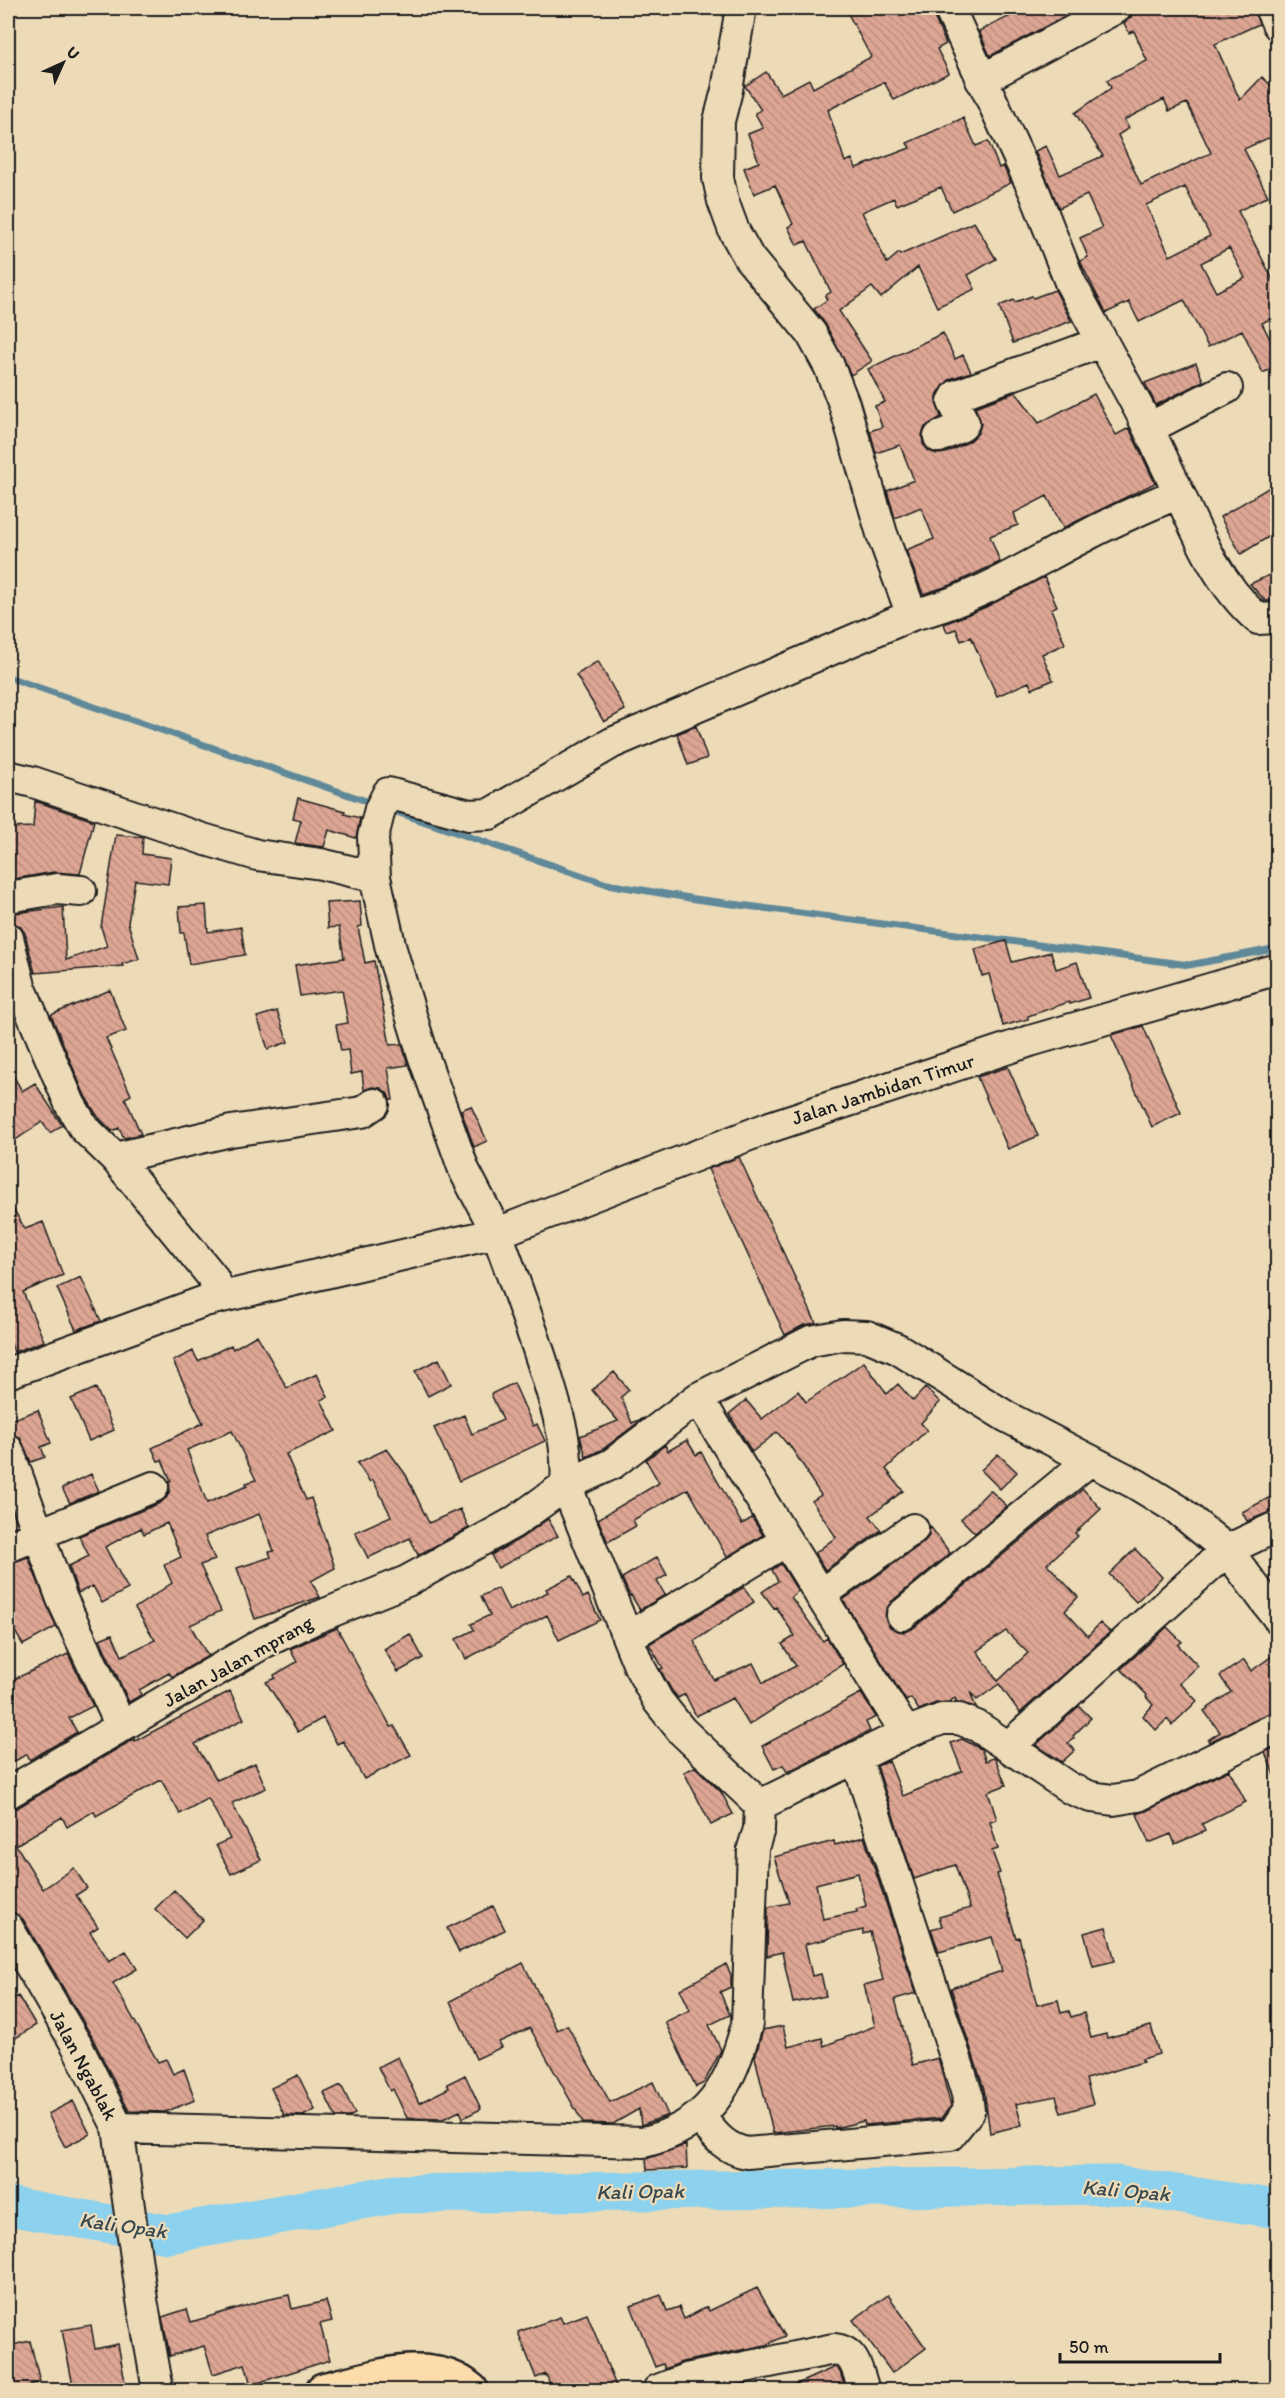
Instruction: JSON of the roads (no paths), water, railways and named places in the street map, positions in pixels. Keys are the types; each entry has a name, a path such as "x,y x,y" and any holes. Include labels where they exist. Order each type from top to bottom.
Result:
{"main road":[{"path":"323,2391 401,2372 434,2373 465,2385 471,2391"}],"street":[{"path":"741,8 728,90 719,121 718,178 723,201 734,231 749,258 811,333 829,366 844,404 882,534 912,615"},
{"path":"950,8 1035,194 1070,282 1149,428 1204,549 1241,605 1258,619 1278,618"},
{"path":"981,80 1116,8"},
{"path":"1270,8 1278,25"},
{"path":"939,437 964,423 953,402 957,395 1102,342"},
{"path":"1149,428 1227,388"},
{"path":"118,2128 644,2142 674,2133 700,2117 714,2101 726,2082 740,2051 747,2024 753,1848 759,1829 760,1805 682,1731 658,1701 639,1666 566,1485 568,1462 560,1418 540,1355 496,1233 464,1170 423,1055 391,949 375,877 373,837 382,803 388,793 469,815 490,814 612,743 912,615 933,610 1028,568 1086,535 1179,493"},
{"path":"8,776 33,782 202,839 257,855 321,864 375,877"},
{"path":"8,897 57,889 81,891"},
{"path":"8,938 20,986 70,1104 84,1128 115,1158 211,1275 224,1296"},
{"name":"Jalan Jambidan Timur","path":"11,1364 224,1296 496,1233 770,1127 1030,1041 1278,969"},
{"path":"115,1158 231,1131 362,1112 374,1104"},
{"name":"Jalan Jalan mprang","path":"8,1793 265,1642 318,1617 408,1581 513,1523 566,1485 612,1464 698,1398 810,1341 843,1335 867,1336 898,1349 1007,1417 1136,1484 1177,1509 1227,1550 1278,1618"},
{"path":"698,1398 906,1733"},
{"path":"8,1450 66,1608 122,1726"},
{"path":"902,1616 1090,1460"},
{"path":"8,1547 153,1487"},
{"path":"1008,1747 1227,1550 1278,1526"},
{"path":"820,1595 913,1529"},
{"path":"628,1637 786,1540"},
{"path":"760,1805 906,1733 942,1719 959,1719 977,1726 1071,1789 1091,1797 1113,1800 1138,1796 1278,1727"},
{"path":"700,2117 720,2141 733,2151 747,2153 950,2135 969,2111 967,2094 957,2062 856,1757"},
{"name":"Jalan Ngablak","path":"8,1928 76,2044 118,2128 142,2300 158,2391"},
{"path":"658,2391 686,2379 834,2349 849,2354 854,2361 864,2391"}],"waterway":[{"path":"8,677 375,804"},
{"path":"388,809 607,884 695,899 1189,965 1278,948"},
{"name":"Kali Opak","path":"8,2206 168,2234 395,2194 1116,2185 1278,2209"}]}
